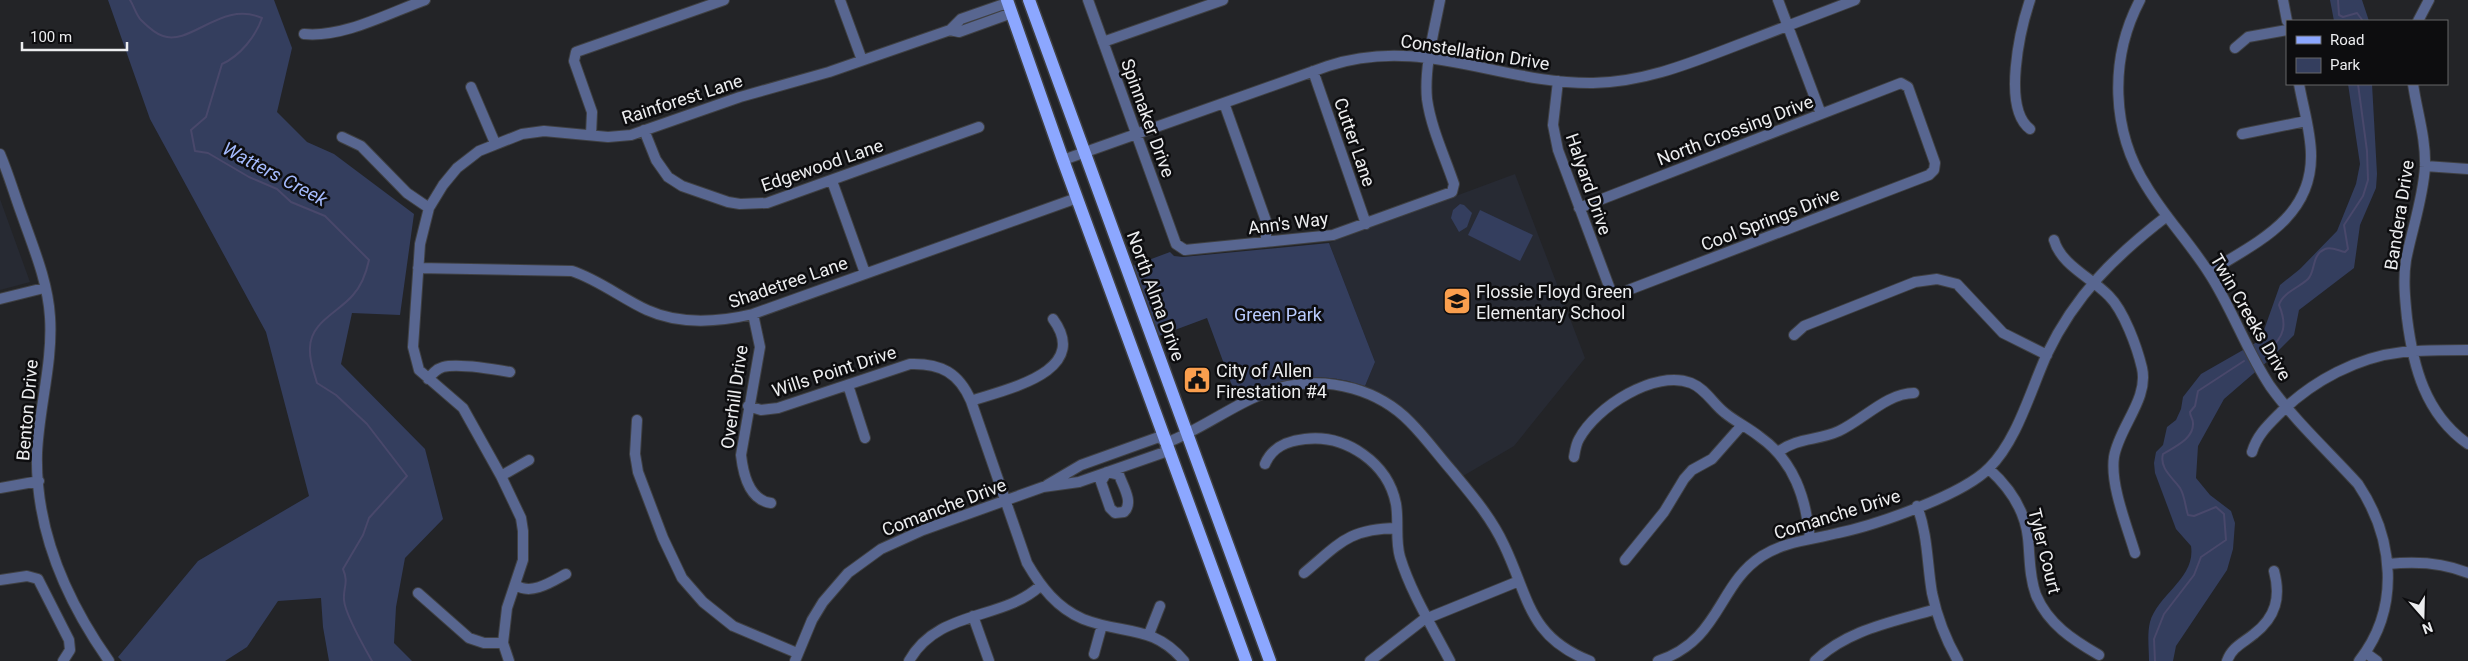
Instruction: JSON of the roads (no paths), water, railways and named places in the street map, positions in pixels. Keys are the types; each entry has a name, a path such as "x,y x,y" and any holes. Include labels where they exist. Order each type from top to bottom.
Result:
{"main road":[{"path":"1029,1 1009,4 1063,160 1246,661"},
{"name":"North Alma Drive","path":"1029,1 1270,661"}],"street":[{"path":"304,34 320,35 371,21 425,0"},
{"path":"591,135 592,112 574,61 576,52 724,0"},
{"path":"840,0 862,60"},
{"name":"Spinnaker Drive","path":"1088,0 1178,247"},
{"path":"1103,42 1224,0"},
{"path":"1430,57 1440,0"},
{"path":"1778,0 1821,114"},
{"name":"Constellation Drive","path":"1063,160 1313,71 1362,57 1403,55 1430,57 1558,81 1614,82 1665,72 1856,0"},
{"path":"2030,0 2019,42 2016,95 2020,118 2030,129"},
{"name":"Twin Creeks Drive","path":"2140,0 2129,23 2120,60 2118,86 2123,134 2133,160 2146,186 2209,272 2263,374 2287,406 2358,484 2381,528 2388,564 2384,608 2362,657"},
{"path":"2283,0 2287,20"},
{"path":"2419,20 2429,0"},
{"name":"Rainforest Lane","path":"510,661 503,644 507,608 523,560 523,531 520,518 501,476 463,408 428,379 414,360 413,348 420,244 429,208 442,185 457,168 478,151 522,134 544,131 619,137 740,97 829,72 950,30 959,32 1007,15 1009,4"},
{"path":"2235,48 2248,37 2286,30"},
{"name":"Ann's Way","path":"1178,247 1185,250 1319,238 1366,224 1449,193 1453,189 1454,184 1432,119 1428,100 1427,84 1430,57"},
{"name":"Cutter Lane","path":"1313,71 1366,224"},
{"name":"Halyard Drive","path":"1558,81 1554,137 1610,289 1615,293"},
{"name":"North Crossing Drive","path":"1579,208 1898,84 1904,84 1908,87 1935,163 1934,170"},
{"path":"2209,272 2271,232 2295,210 2310,173 2311,154 2299,85"},
{"name":"Bandera Drive","path":"2414,85 2424,136 2425,166 2405,270 2405,298 2411,352 2421,385 2435,410 2449,428 2468,444"},
{"path":"471,86 495,143"},
{"path":"1224,103 1266,220 1266,242"},
{"path":"2242,134 2306,121"},
{"name":"Edgewood Lane","path":"644,130 656,160 668,177 682,186 728,202 740,204 767,203 832,181 979,126"},
{"path":"342,137 362,146 407,193 429,208"},
{"name":"Benton Drive","path":"0,154 34,250 50,316 50,346 37,452 40,507 51,549 77,610 109,661"},
{"path":"2425,166 2468,168"},
{"name":"Cool Springs Drive","path":"1615,293 1622,294 1929,175 1934,170"},
{"path":"832,181 865,273"},
{"name":"Shadetree Lane","path":"418,268 572,271 590,276 646,310 662,315 693,320 725,321 752,314 1077,198"},
{"name":"Comanche Drive","path":"1658,661 1682,650 1701,635 1716,616 1742,573 1754,562 1780,546 1870,524 1962,488 1989,469 2010,438 2047,355 2072,309 2093,281 2122,251 2167,216"},
{"path":"2054,240 2058,252 2110,296 2118,308 2142,370 2142,390 2116,451 2113,468 2135,553"},
{"path":"1794,335 1804,326 1915,282 1937,279 1957,284 2003,333 2047,355"},
{"path":"0,299 44,288"},
{"name":"Overhill Drive","path":"752,314 760,347 740,455 755,496 764,502 771,503"},
{"path":"971,401 1034,379 1051,369 1062,349 1062,331 1053,319"},
{"path":"2252,452 2258,436 2287,406 2316,384 2337,372 2381,356 2411,352 2468,350"},
{"name":"Wills Point Drive","path":"748,406 761,410 778,408 900,366 928,364 939,367 956,377 964,385 1027,563 1040,586 1052,599 1070,612 1102,625 1149,634 1163,642 1184,661"},
{"path":"428,379 434,371 443,367 486,368 510,372"},
{"path":"1574,457 1578,440 1605,408 1626,395 1665,381 1683,381 1698,386 1722,411 1778,452 1791,470 1801,490 1807,511 1810,539"},
{"name":"Comanche Drive","path":"1166,444 1188,435 1260,394 1288,386 1307,383 1339,384 1379,399 1410,422 1481,507 1504,545 1532,614 1544,631 1570,652 1590,661"},
{"path":"848,385 865,438"},
{"path":"1778,452 1797,441 1838,431 1893,398 1905,393 1914,393"},
{"path":"637,420 634,454 638,472 662,538 682,578 703,602 733,626 796,657"},
{"path":"1625,560 1664,512 1684,479 1692,470 1712,459 1742,425"},
{"name":"Comanche Drive","path":"1043,488 1064,472 1102,457 1159,437 1166,444"},
{"path":"1265,464 1274,449 1293,442 1321,439 1348,446 1369,459 1386,479 1395,499 1398,546 1402,564 1450,661"},
{"name":"Comanche Drive","path":"796,657 812,620 836,585 864,560 897,540 1043,488 1079,482 1164,452 1166,444"},
{"path":"1102,457 1107,472"},
{"path":"501,476 529,460"},
{"name":"Tyler Court","path":"1989,469 2006,486 2022,515 2028,538 2030,572 2042,605 2062,631 2099,655"},
{"path":"0,488 39,481"},
{"path":"1917,506 1924,526 1936,609 1945,636 1958,661"},
{"path":"1304,573 1352,535 1372,529 1397,528"},
{"path":"2388,564 2415,561 2441,565 2468,573"},
{"path":"2227,661 2233,650 2256,633 2270,617 2276,605 2278,586 2274,571"},
{"path":"516,585 520,588 533,588 566,574"},
{"path":"0,578 32,576 41,584 69,640 70,650 63,661"},
{"path":"1370,661 1410,628 1428,617 1519,581"},
{"path":"909,661 916,648 929,636 944,627 1025,597 1040,586"},
{"path":"418,593 469,638 484,643 503,644"},
{"path":"1149,634 1160,606"},
{"path":"1815,661 1832,647 1856,633 1936,609"},
{"path":"973,616 988,661"},
{"path":"1094,654 1102,625"},
{"path":"2362,657 2378,661"}],"waterway":[{"name":"Watters Creek","path":"130,0 141,20 163,36 185,35 220,18 234,15 247,14 262,18 256,32 241,51 222,64 206,117 191,130 195,151 208,153 249,177 277,189 291,202 325,216 369,260 367,270 356,291 326,318 315,331 311,339 310,352 317,383 336,395 367,424 407,476 369,518 363,535 343,569 346,578 345,606 355,630 372,661"},
{"path":"2338,0 2339,15 2343,17 2357,13 2362,20"},
{"path":"2268,350 2278,340 2283,330 2284,324 2279,305 2284,297 2308,279 2321,252 2327,248 2345,252 2348,249 2344,225 2363,196 2368,180 2367,151 2358,85"},
{"path":"2155,661 2154,639 2164,614 2194,575 2201,557 2226,540 2224,514 2216,507 2194,516 2188,515 2182,491 2170,477 2163,464 2163,454 2182,442 2190,434 2193,423 2190,412 2195,406 2198,391 2244,361"}],"place":[{"name":"Flossie Floyd Green Elementary School","path":"1457,301"},
{"name":"City of Allen Firestation #4","path":"1197,380"}],"park label":[{"name":"Green Park","path":"1278,314"}]}
